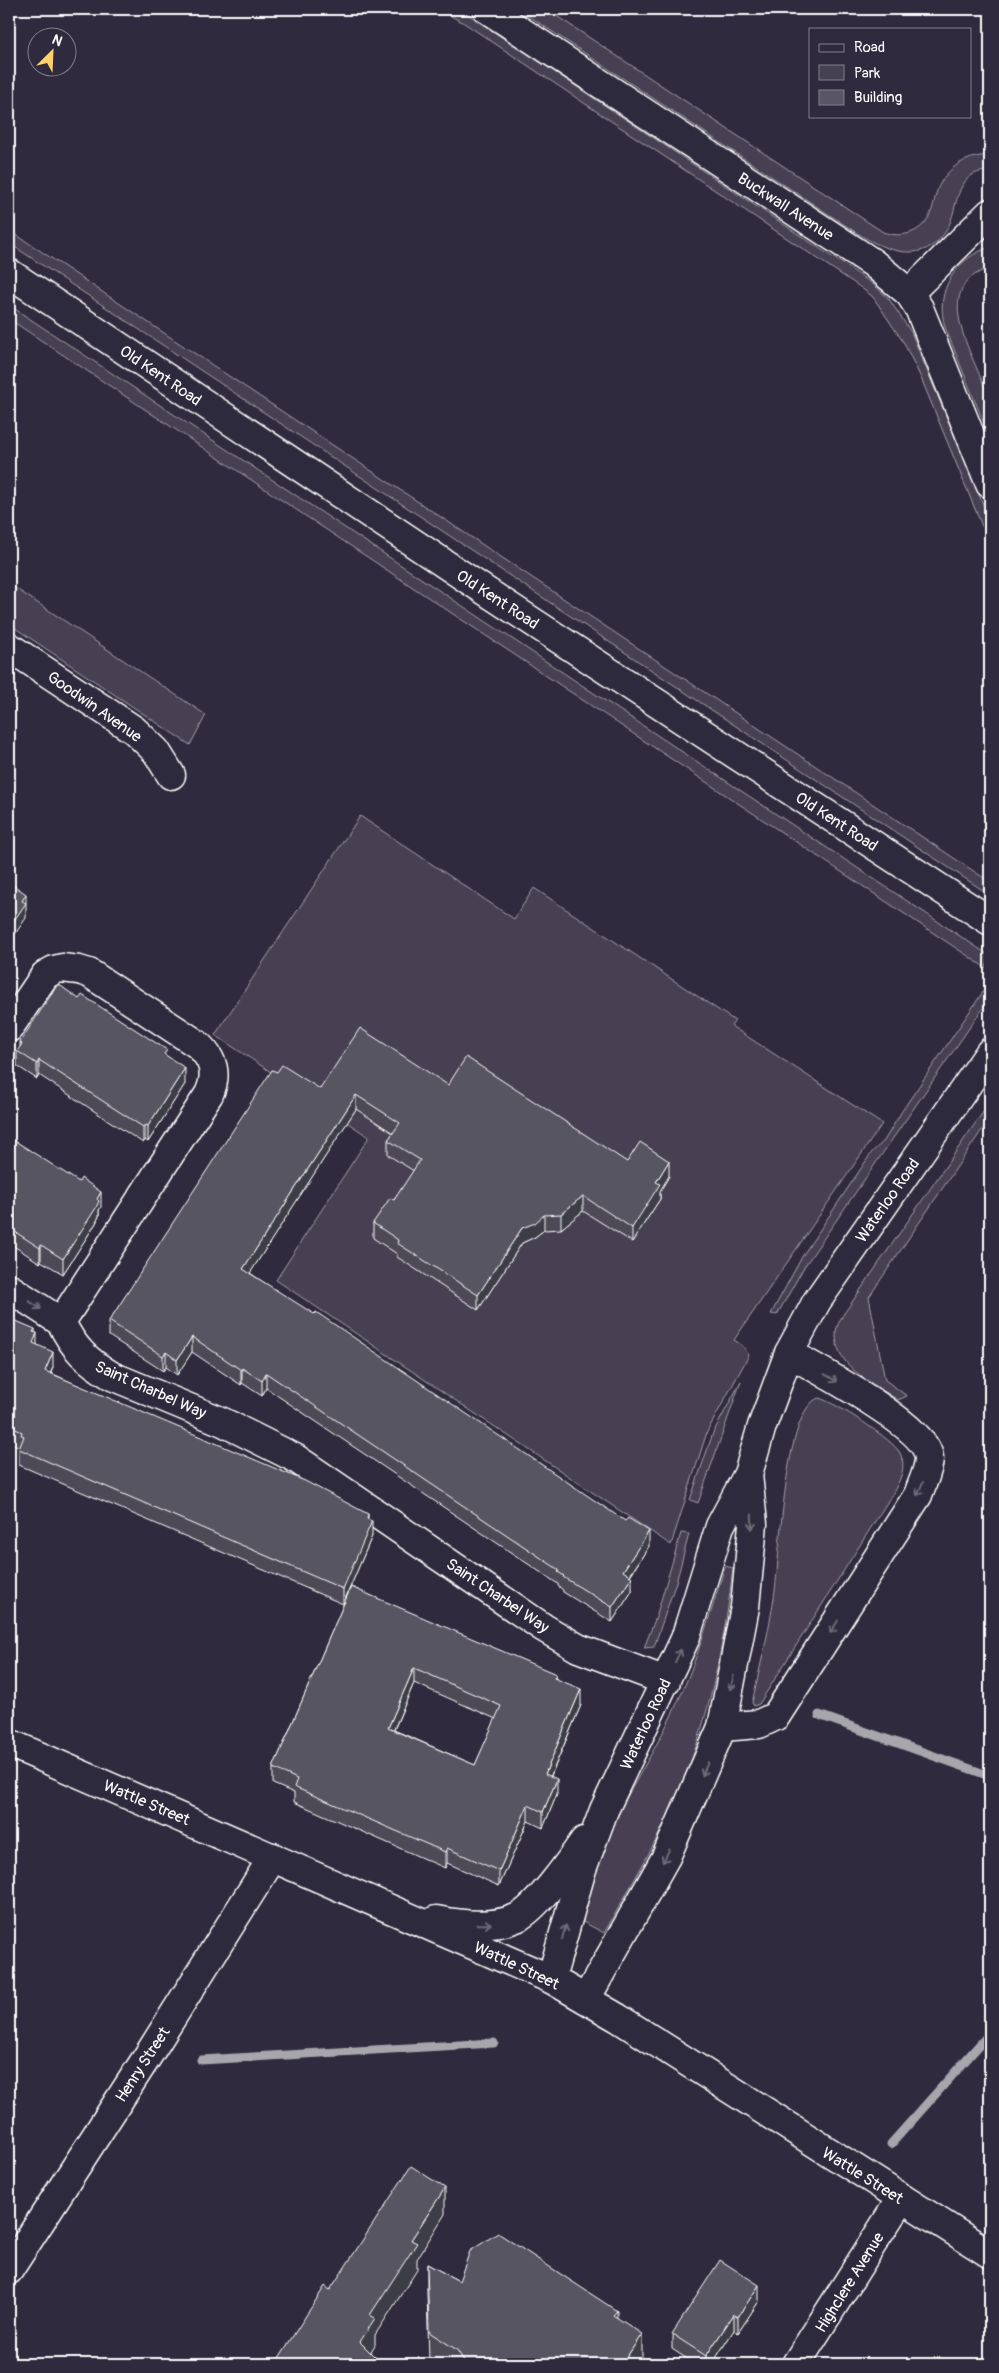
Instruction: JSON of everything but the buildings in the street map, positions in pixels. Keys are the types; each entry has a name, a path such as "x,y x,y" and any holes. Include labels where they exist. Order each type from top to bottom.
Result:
{"street":[{"name":"Buckwall Avenue","path":"487,9 866,259 909,293 928,327 990,484"},
{"path":"909,293 990,212"},
{"name":"Old Kent Road","path":"9,273 481,588 990,921"},
{"name":"Goodwin Avenue","path":"9,647 134,730 156,751 171,775"},
{"path":"9,1028 46,975 62,968 79,970 100,980 198,1044 205,1051 216,1077 209,1094 62,1322 9,1288"},
{"name":"Waterloo Road","path":"552,1979 582,1869 604,1810 685,1639 720,1526 748,1474 762,1426 789,1353 817,1301 990,1052"},
{"name":"Saint Charbel Way","path":"62,1322 68,1337 85,1359 95,1366 112,1376 260,1439 295,1458 544,1628 578,1648 666,1681"},
{"path":"722,1727 759,1724 776,1716 918,1495 929,1457 923,1443 909,1428 871,1401 789,1353"},
{"name":"Waterloo Road","path":"586,1999 666,1857 722,1727 745,1607 753,1524 748,1474"},
{"name":"Wattle Street","path":"9,1743 552,1979 990,2254"},
{"path":"402,1913 446,1922 472,1924 497,1923 517,1918 556,1879 604,1810"},
{"name":"Henry Street","path":"9,2270 155,2046 273,1857"},
{"name":"Highclere Avenue","path":"796,2364 901,2199"}],"green space":[{"path":"438,9 460,9 873,284 889,299 911,332 990,521 990,539 982,526 921,378 904,343 873,297 464,23"},
{"path":"518,9 546,9 883,232 897,235 904,234 923,225 931,212 941,182 950,170 962,162 975,157 990,155 990,171 977,173 963,185 958,195 949,226 934,244 923,250 912,252 888,248 854,231"},
{"path":"9,230 990,882 990,895 9,243"},
{"path":"990,247 990,268 971,278 961,291 958,308 967,346 990,404 990,438 945,327 942,314 945,289 958,268 967,259"},
{"path":"9,305 990,956 986,968 9,319"},
{"path":"9,584 206,715 190,745 9,624"},
{"path":"360,816 514,919 534,888 735,1021 731,1026 882,1124 734,1340 743,1346 749,1355 707,1432 671,1545 276,1280 369,1137 215,1035"},
{"path":"985,989 990,992 990,998 804,1267 777,1315 771,1314 803,1255 872,1152 884,1141 902,1111"},
{"path":"990,1102 990,1118 869,1297 885,1380 907,1396 898,1400 869,1382 850,1366 838,1347 837,1328 840,1319"},
{"path":"741,1381 698,1503 690,1500 713,1433"},
{"path":"819,1398 837,1406 862,1422 895,1447 902,1458 902,1473 893,1493 759,1704 754,1706 752,1703 773,1604 791,1454 798,1428 807,1408"},
{"path":"681,1533 689,1534 677,1579 654,1647 644,1648 656,1617"},
{"path":"725,1566 733,1568 727,1615 713,1685 694,1753 665,1823 604,1933 583,1922 587,1893 595,1866 619,1813 682,1693 702,1639"}],"waterway":[{"path":"819,1715 990,1776"},
{"path":"891,2144 990,2033"},
{"path":"201,2060 494,2043"}]}
